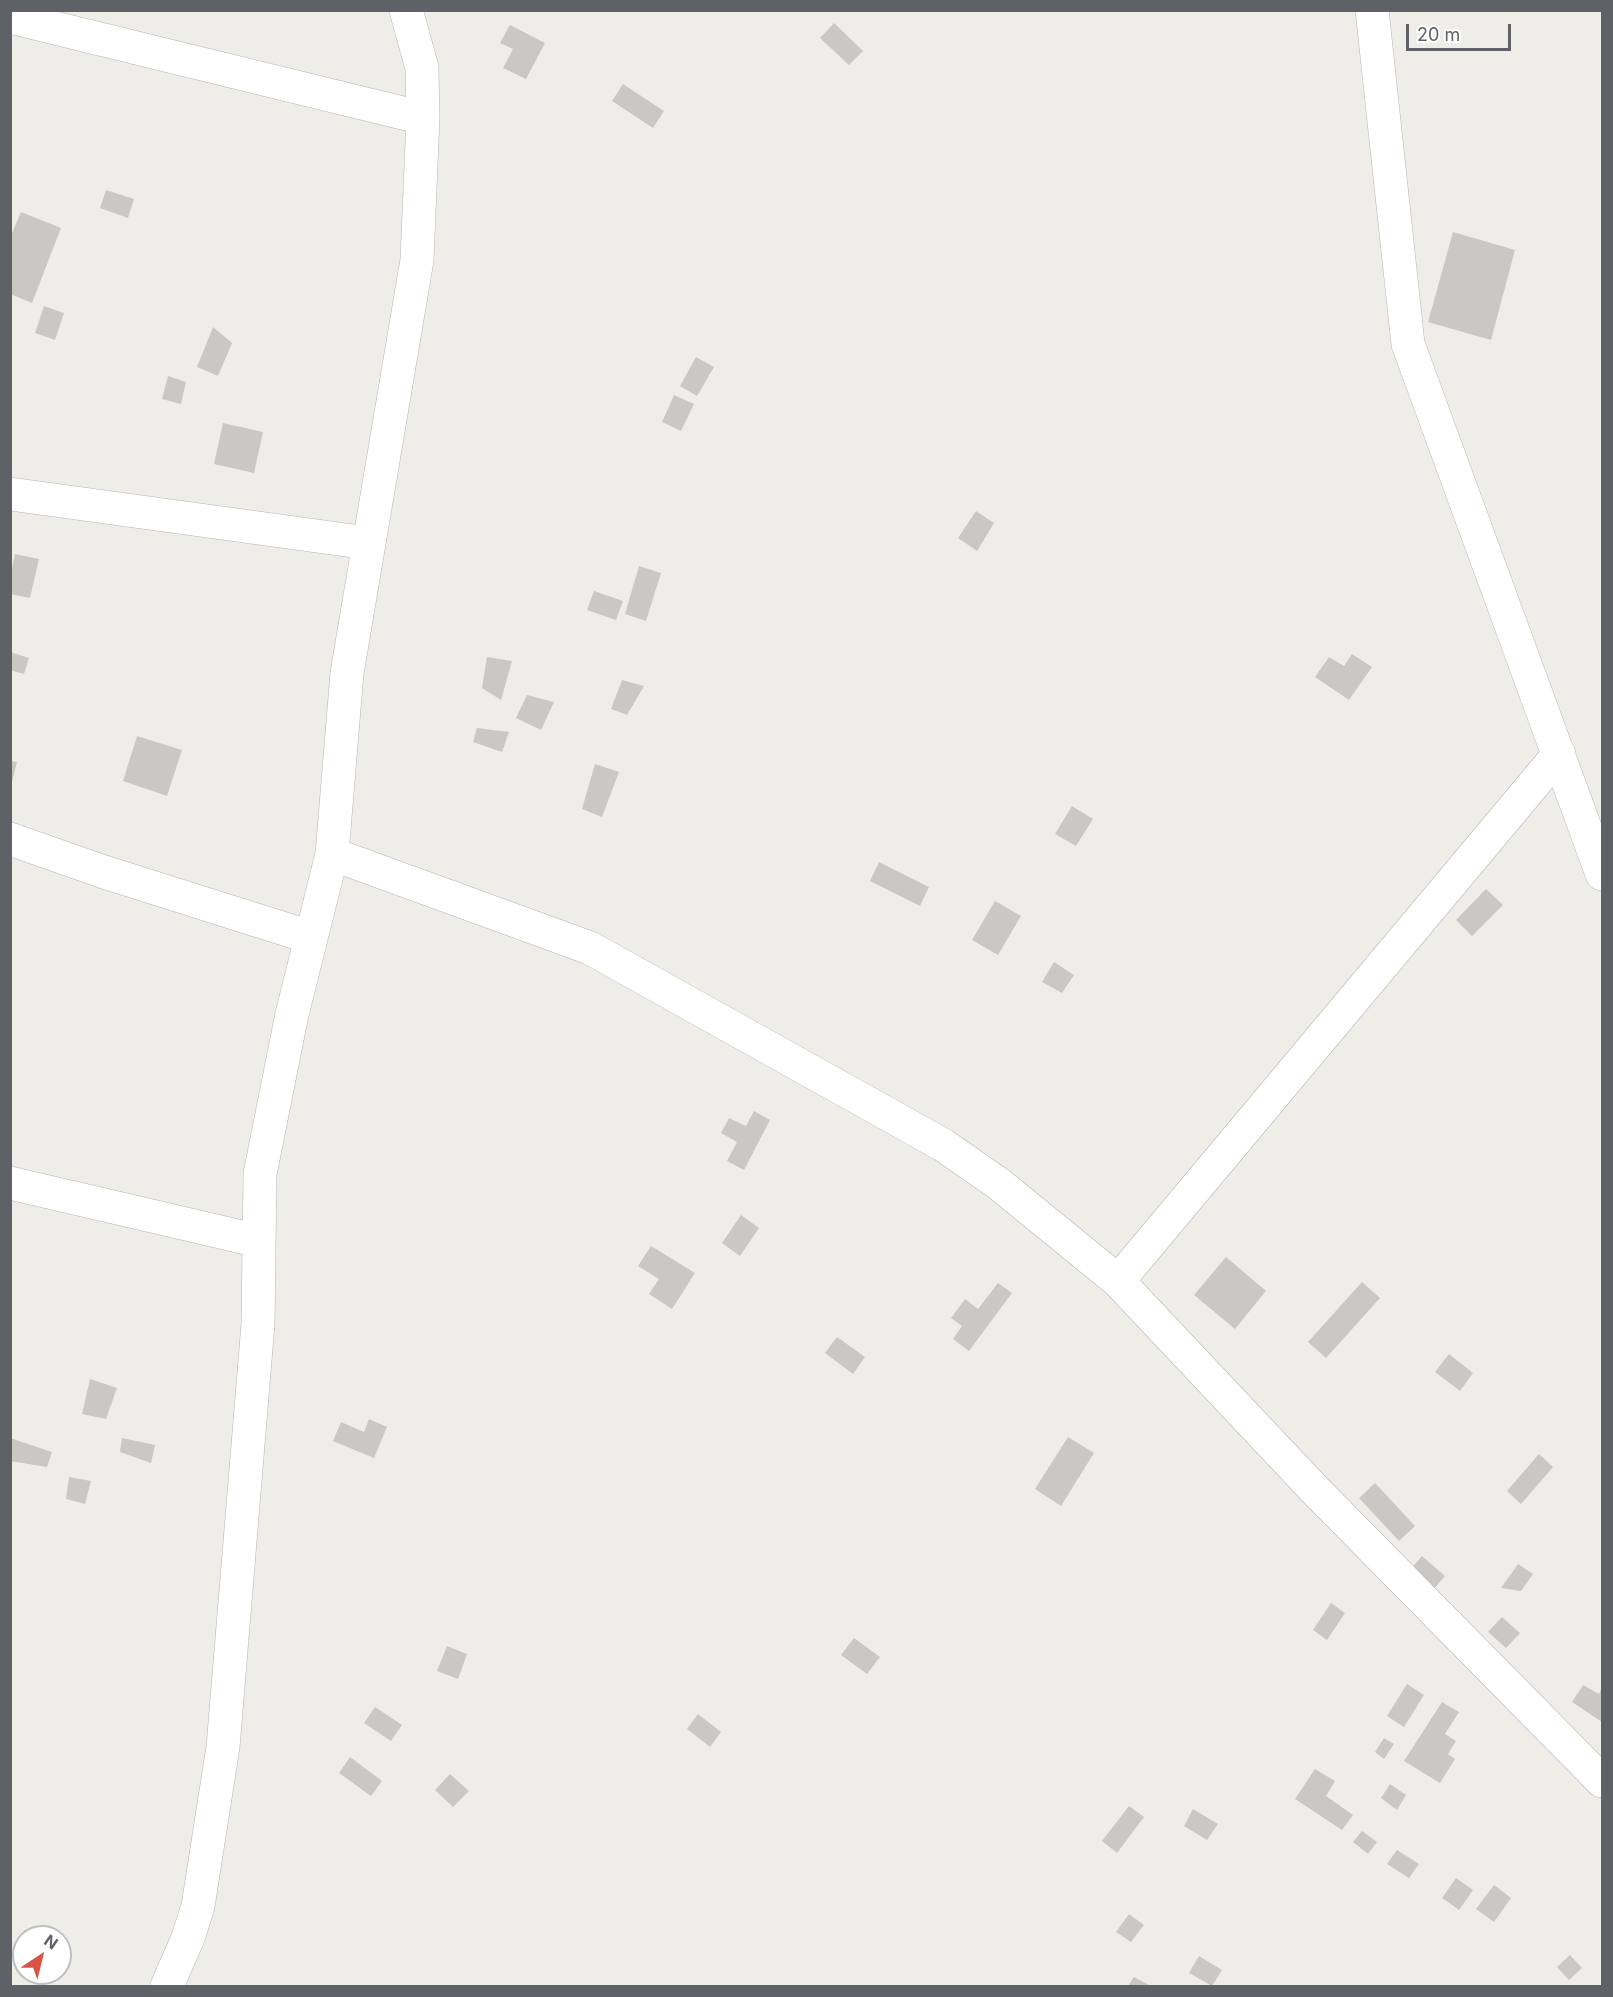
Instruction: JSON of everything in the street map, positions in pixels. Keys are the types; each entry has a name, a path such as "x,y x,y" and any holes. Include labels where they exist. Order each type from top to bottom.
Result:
{"street":[{"path":"167,1986 188,1938 198,1906 223,1747 258,1324 260,1174 310,937 332,854 347,673 417,260 423,118 422,68 406,10"},
{"path":"1372,10 1408,344 1602,874"},
{"path":"10,17 423,118"},
{"path":"10,494 368,543"},
{"path":"1118,1281 1559,754"},
{"path":"10,839 104,872 310,937"},
{"path":"332,854 590,948 943,1145 999,1184 1118,1281 1315,1490 1602,1781"},
{"path":"10,1183 259,1241"}],"building":[{"path":"834,23 863,51 849,65 820,38"},
{"path":"510,25 545,43 526,79 503,68 513,49 500,43"},
{"path":"623,84 664,111 653,128 612,101"},
{"path":"106,190 134,199 128,218 100,208"},
{"path":"21,212 61,228 32,303 10,294 10,238"},
{"path":"1453,232 1515,250 1491,340 1428,322"},
{"path":"44,306 64,313 55,340 35,333"},
{"path":"213,327 232,343 218,376 197,367"},
{"path":"696,357 714,367 697,396 680,386"},
{"path":"168,376 186,382 181,404 162,399"},
{"path":"674,395 694,404 681,431 662,422"},
{"path":"223,423 263,432 254,473 214,464"},
{"path":"976,511 994,523 977,551 958,538"},
{"path":"15,554 39,559 30,598 10,594 10,578"},
{"path":"639,566 661,573 646,621 625,614"},
{"path":"594,591 623,601 616,620 587,610"},
{"path":"10,652 29,658 24,674 10,670"},
{"path":"1352,654 1372,667 1349,700 1315,677 1329,657 1344,666"},
{"path":"487,657 512,661 501,700 482,688"},
{"path":"622,680 644,686 627,715 611,709"},
{"path":"527,695 554,702 541,730 516,718"},
{"path":"477,728 509,732 502,752 473,742"},
{"path":"137,736 182,750 167,796 123,781"},
{"path":"10,761 17,762 11,786 10,786"},
{"path":"595,764 619,772 602,817 582,809"},
{"path":"1072,806 1093,819 1076,846 1055,834"},
{"path":"879,862 929,887 920,906 870,881"},
{"path":"1486,889 1503,905 1472,936 1456,920"},
{"path":"995,901 1021,916 998,955 972,940"},
{"path":"1054,962 1074,975 1062,993 1042,982"},
{"path":"754,1111 770,1120 744,1170 727,1161 737,1142 721,1133 729,1118 746,1126"},
{"path":"741,1215 759,1228 740,1256 722,1243"},
{"path":"651,1246 695,1273 672,1309 649,1294 659,1279 638,1266"},
{"path":"1226,1257 1266,1291 1235,1329 1194,1295"},
{"path":"1362,1282 1380,1298 1326,1358 1308,1342"},
{"path":"998,1283 1012,1293 969,1351 953,1339 962,1326 951,1318 965,1299 978,1309"},
{"path":"837,1337 865,1357 853,1374 825,1353"},
{"path":"1449,1354 1473,1373 1460,1391 1435,1372"},
{"path":"90,1379 117,1388 106,1419 82,1414"},
{"path":"369,1419 387,1427 374,1458 333,1441 341,1422 364,1432"},
{"path":"1068,1437 1094,1453 1061,1506 1035,1489"},
{"path":"10,1438 52,1452 47,1467 10,1461"},
{"path":"122,1438 155,1445 151,1463 120,1452"},
{"path":"1539,1454 1553,1467 1521,1504 1507,1491"},
{"path":"69,1477 91,1481 85,1504 66,1499"},
{"path":"1375,1483 1415,1526 1399,1541 1359,1498"},
{"path":"1422,1556 1445,1576 1434,1589 1411,1569"},
{"path":"1518,1564 1533,1574 1521,1591 1501,1588"},
{"path":"1331,1603 1345,1613 1327,1640 1313,1630"},
{"path":"1502,1617 1520,1633 1506,1648 1488,1632"},
{"path":"854,1638 880,1657 867,1674 841,1655"},
{"path":"447,1646 467,1654 458,1679 437,1671"},
{"path":"1407,1684 1424,1695 1404,1727 1387,1716"},
{"path":"1583,1685 1599,1694 1602,1688 1602,1722 1572,1702"},
{"path":"1442,1702 1459,1712 1445,1734 1456,1741 1448,1754 1455,1759 1440,1783 1404,1761"},
{"path":"375,1707 402,1725 391,1741 364,1723"},
{"path":"698,1714 721,1732 710,1747 687,1729"},
{"path":"1384,1738 1394,1744 1384,1759 1375,1752"},
{"path":"350,1757 382,1781 371,1796 339,1773"},
{"path":"1315,1769 1335,1781 1326,1796 1353,1815 1342,1830 1295,1799"},
{"path":"450,1774 469,1791 453,1807 435,1790"},
{"path":"1390,1784 1406,1795 1397,1810 1381,1798"},
{"path":"1129,1806 1144,1817 1117,1853 1102,1841"},
{"path":"1193,1809 1218,1824 1207,1840 1184,1826"},
{"path":"1362,1831 1377,1842 1368,1854 1353,1842"},
{"path":"1397,1850 1419,1864 1409,1878 1387,1864"},
{"path":"1456,1878 1473,1890 1459,1910 1442,1898"},
{"path":"1494,1885 1511,1898 1494,1922 1476,1909"},
{"path":"1129,1914 1144,1925 1131,1942 1116,1932"},
{"path":"1570,1955 1582,1968 1569,1980 1557,1967"},
{"path":"1199,1956 1222,1970 1212,1986 1189,1973"},
{"path":"1134,1977 1151,1986 1128,1986"}]}
